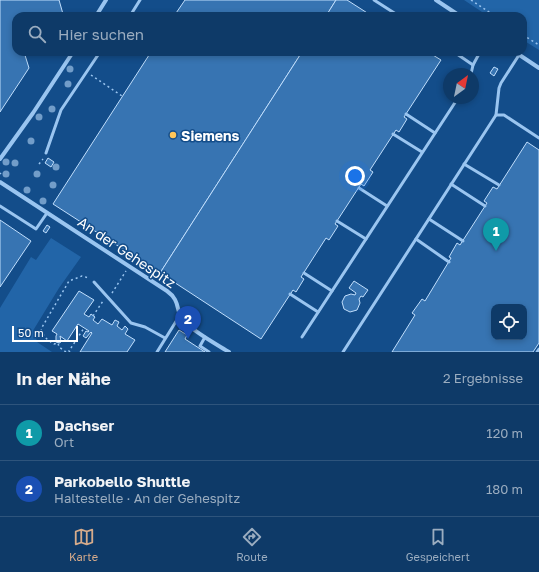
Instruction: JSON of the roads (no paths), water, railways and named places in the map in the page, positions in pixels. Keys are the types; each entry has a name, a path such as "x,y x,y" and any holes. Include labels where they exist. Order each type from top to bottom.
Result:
{"street":[{"path":"98,12 106,0"},
{"path":"436,0 454,12"},
{"path":"0,159 29,120 70,56"},
{"path":"521,56 539,68"},
{"name":"An der Gehespitz","path":"0,182 172,295 177,303 180,315 188,324 229,352"}],"lane":[{"path":"132,12 140,0"},
{"path":"374,0 393,12"},
{"path":"46,153 61,110 97,56"},
{"path":"460,56 473,65"},
{"path":"472,68 478,56"},
{"path":"344,352 496,115 499,88 518,56"},
{"path":"302,337 454,104"},
{"path":"406,114 435,133"},
{"path":"496,115 504,115 539,138"},
{"path":"394,134 422,152"},
{"path":"464,164 499,185"},
{"path":"451,184 485,206"},
{"path":"359,188 387,206"},
{"path":"0,206 36,230 47,213"},
{"path":"429,219 463,241"},
{"path":"337,221 366,239"},
{"path":"416,239 449,262"},
{"path":"304,273 332,291"},
{"path":"94,282 131,322 145,327 165,338"},
{"path":"290,294 318,312"},
{"path":"157,352 180,315"},
{"path":"205,337 199,347 209,352"}],"place":[{"name":"Siemens","path":"173,135"},
{"name":"Dachser","path":"496,251"},
{"name":"Parkobello Shuttle","path":"188,339"}]}
